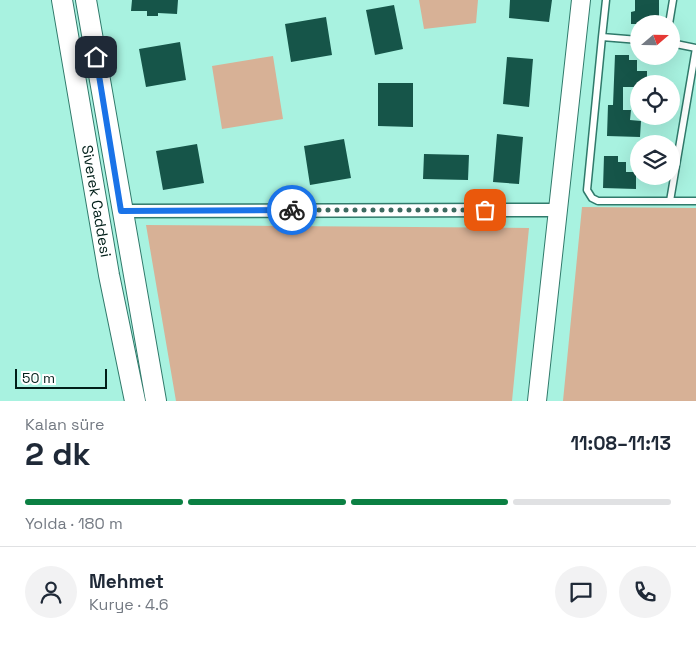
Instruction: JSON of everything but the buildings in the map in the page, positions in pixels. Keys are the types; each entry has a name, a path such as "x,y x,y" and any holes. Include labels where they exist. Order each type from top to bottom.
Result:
{"main road":[{"name":"Siverek Caddesi","path":"62,0 109,275 135,401"},
{"name":"Siverek Caddesi","path":"86,0 121,211 156,401"}],"street":[{"path":"537,401 581,0"},
{"path":"121,211 559,210"}],"lane":[{"path":"606,0 587,190 592,198 598,201 696,202"},
{"path":"670,15 673,0"},
{"path":"602,37 630,39"},
{"path":"670,201 696,48 680,45"}],"shaded area":[{"path":"419,0 478,0 476,23 424,29"},
{"path":"273,56 283,119 222,129 212,66"},
{"path":"582,207 696,208 696,401 563,401"},
{"path":"146,225 529,228 512,401 176,401"}],"way so far":[{"path":"292,210 485,210"}],"route":[{"path":"96,57 121,211 292,210"}]}
